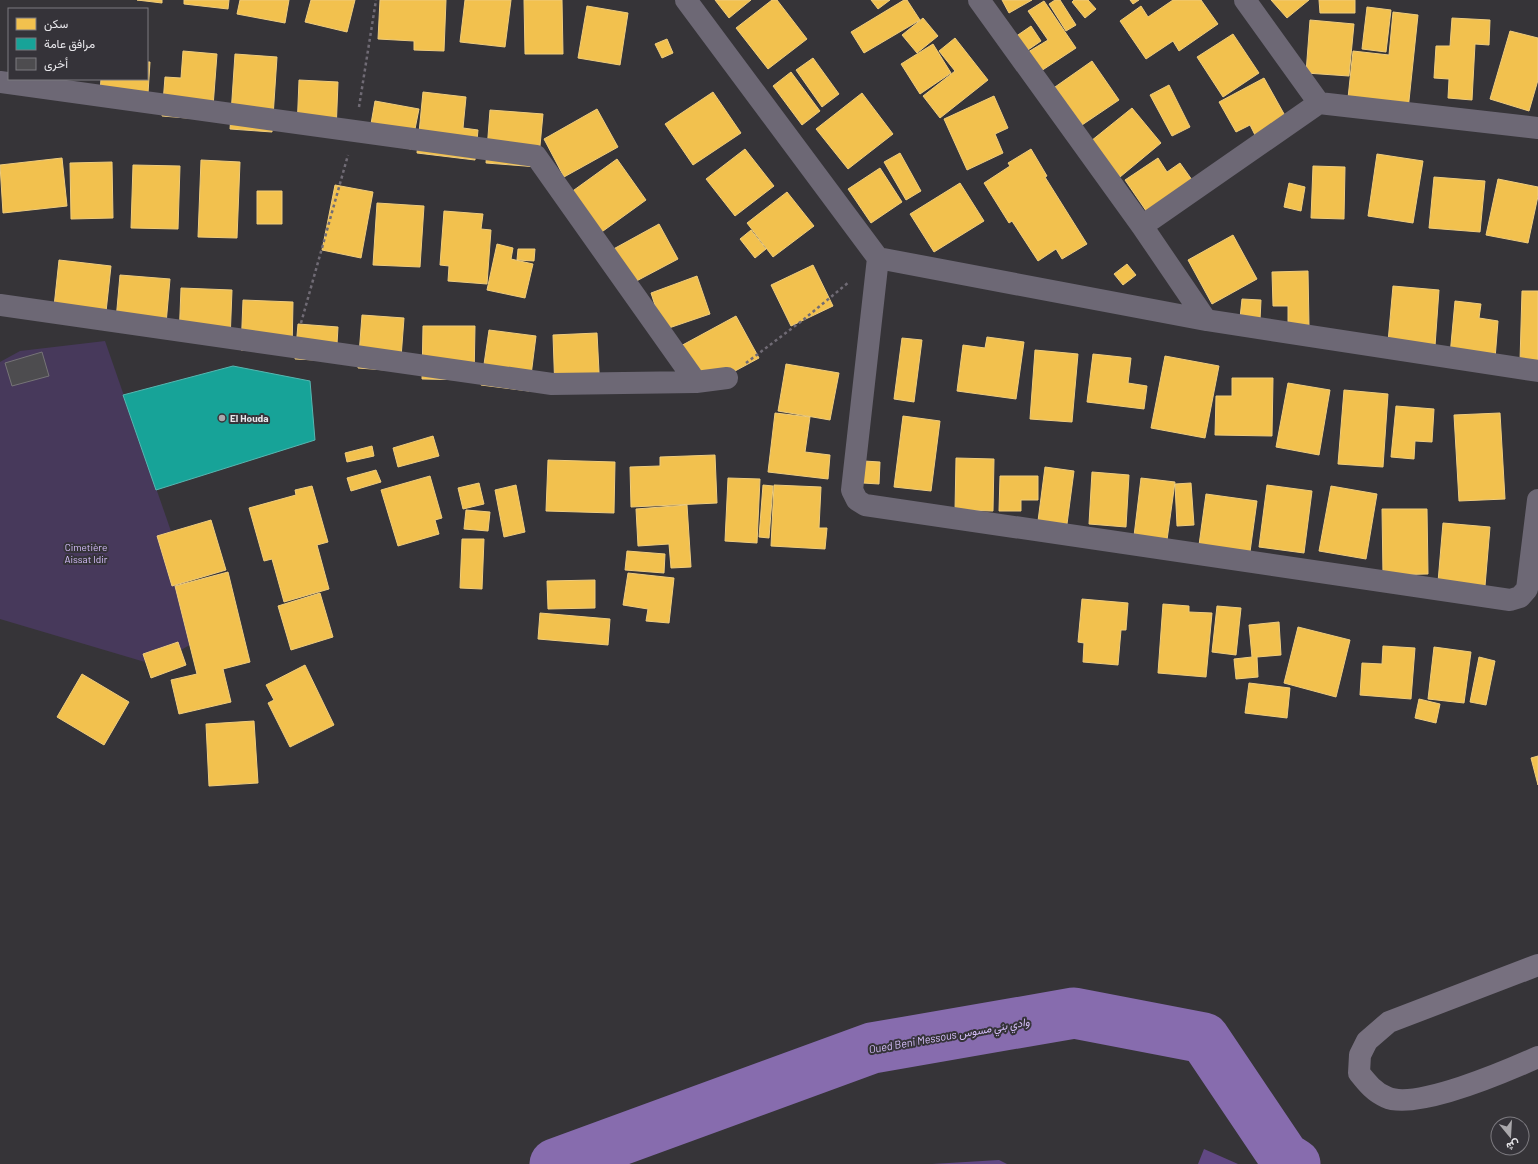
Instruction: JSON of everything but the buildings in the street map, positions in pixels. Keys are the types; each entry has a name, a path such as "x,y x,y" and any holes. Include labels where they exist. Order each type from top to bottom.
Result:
{"main road":[{"path":"1538,965 1389,1022 1367,1041 1360,1056 1359,1073 1370,1087 1387,1098 1413,1101 1489,1079 1538,1057"}],"street":[{"path":"686,0 878,258 1206,320 1538,371"},
{"path":"978,0 1142,226 1206,320"},
{"path":"1245,0 1319,104"},
{"path":"0,82 536,156 696,382"},
{"path":"1142,226 1319,104 1538,128"},
{"path":"878,258 852,490 857,500 865,505 1510,600 1520,597 1527,589 1538,500"},
{"path":"0,305 552,384 696,382 727,378"}],"path":[{"path":"295,347 355,130 376,0"},
{"path":"727,378 803,320 878,258"}],"green space":[{"name":"Cimetière Aissat Idir","path":"105,341 207,635 155,665 0,619 0,362 20,351"}],"shaded area":[{"path":"1204,1149 1238,1164 1198,1164"},
{"path":"999,1160 1007,1164 932,1164"}],"waterway":[{"name":"Oued Beni Messous وادي بني مسوس","path":"555,1164 872,1048 1074,1013 1204,1038 1284,1157 1295,1164"}],"place":[{"name":"El Houda","path":"222,418"}]}
